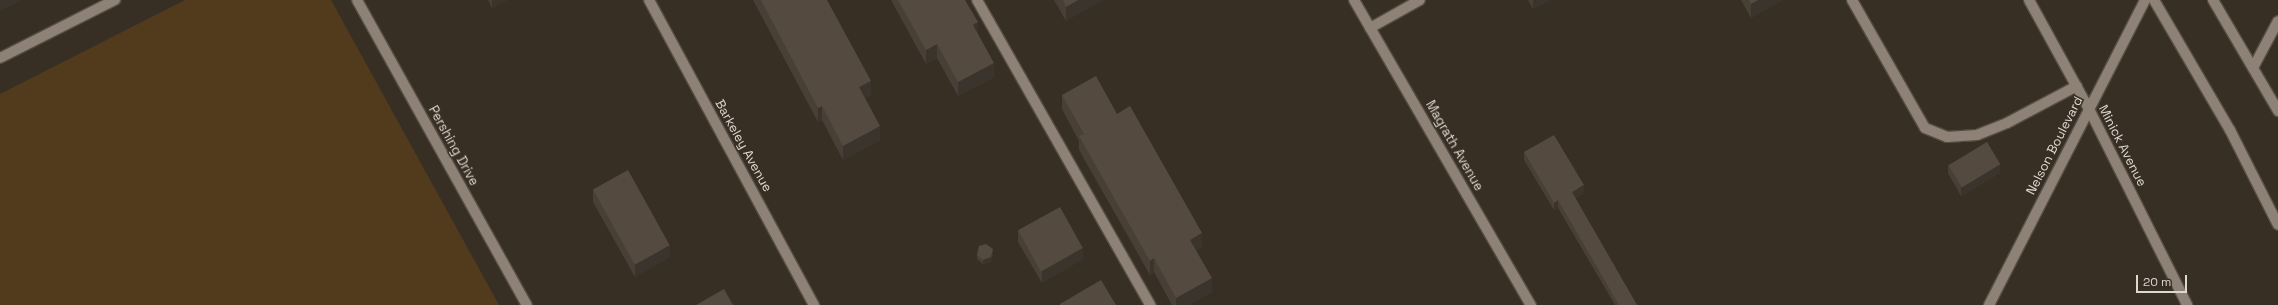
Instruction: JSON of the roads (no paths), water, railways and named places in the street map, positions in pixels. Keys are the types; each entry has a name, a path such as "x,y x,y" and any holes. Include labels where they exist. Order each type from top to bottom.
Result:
{"street":[{"path":"0,58 115,0"},
{"name":"Pershing Drive","path":"357,0 527,305"},
{"name":"Barkeley Avenue","path":"649,0 814,305"},
{"path":"977,0 1150,305"},
{"name":"Magrath Avenue","path":"1354,0 1531,305"},
{"path":"1370,28 1420,0"},
{"path":"1852,0 1925,128 1947,137 1976,135 2007,123 2077,86"},
{"name":"Minick Avenue","path":"2029,0 2089,109 2187,305"},
{"name":"Nelson Boulevard","path":"1989,305 2145,0"},
{"path":"2154,0 2230,130 2278,225"},
{"path":"2213,0 2278,111"},
{"path":"2253,68 2278,21"}]}
